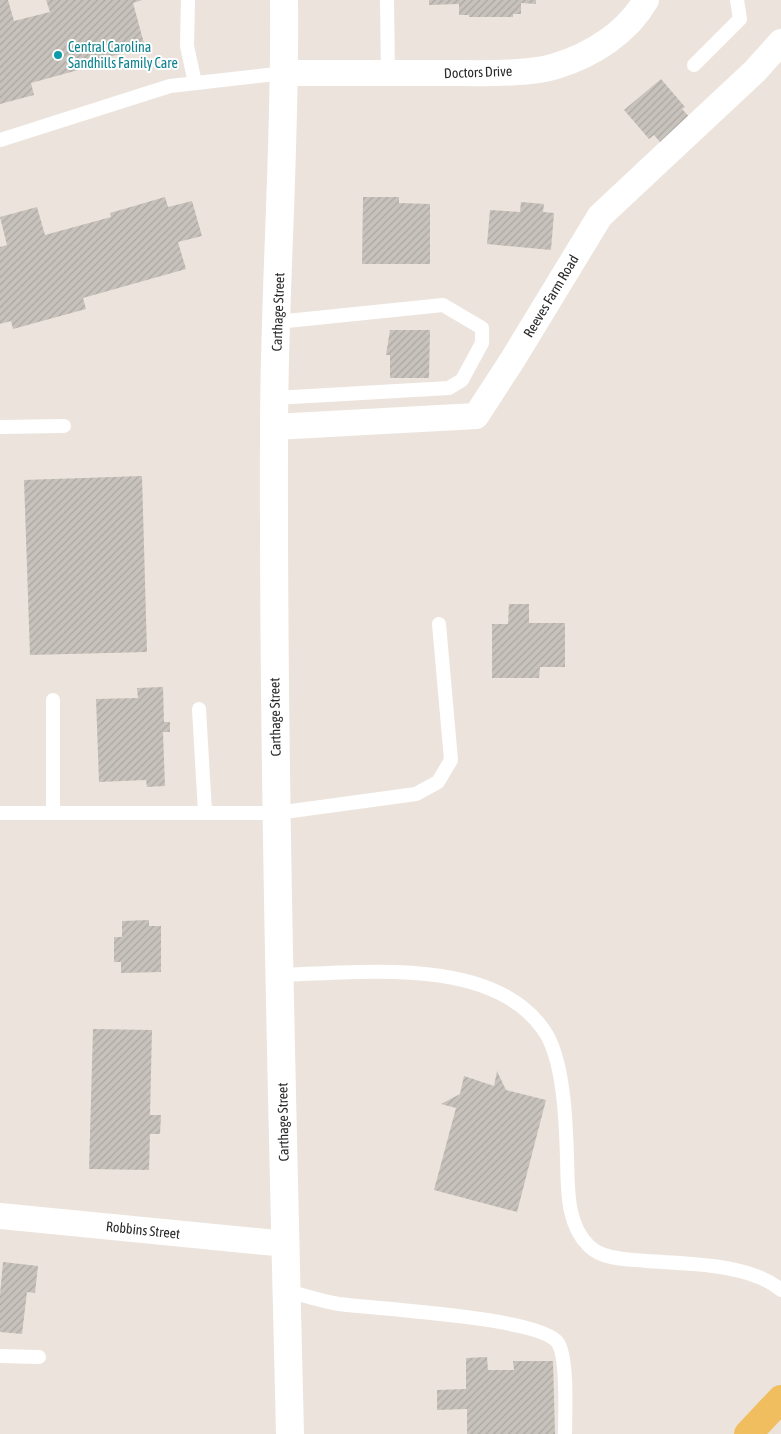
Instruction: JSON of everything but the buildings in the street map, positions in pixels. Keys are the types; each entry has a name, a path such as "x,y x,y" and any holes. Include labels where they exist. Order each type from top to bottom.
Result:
{"main road":[{"name":"Carthage Street","path":"284,0 285,73 274,428 277,813 290,1434"},
{"path":"748,1434 781,1399"}],"street":[{"name":"Doctors Drive","path":"285,73 495,74 554,67 588,54 616,35 640,11 646,0"},
{"name":"Reeves Farm Road","path":"274,428 476,416 514,359 600,216 755,71 781,42"},
{"name":"Robbins Street","path":"0,1216 286,1244"}],"lane":[{"path":"188,0 187,46 195,83"},
{"path":"387,0 388,73"},
{"path":"694,65 740,19 737,0"},
{"path":"0,140 170,86 285,73"},
{"path":"275,398 449,388 462,380 482,343 482,328 443,305 277,322"},
{"path":"0,427 64,426"},
{"path":"0,813 277,813 416,794 438,782 451,760 439,624"},
{"path":"53,700 53,812"},
{"path":"199,709 205,812"},
{"path":"280,975 393,972 453,977 493,988 526,1011 544,1029 555,1056 566,1117 568,1199 578,1233 589,1246 596,1252 620,1258 725,1268 770,1281 781,1290"},
{"path":"287,1291 337,1304 489,1320 548,1334 558,1343 563,1355 565,1434"},
{"path":"0,1356 39,1357"}],"place":[{"name":"Central Carolina Sandhills Family Care","path":"58,55"}]}
